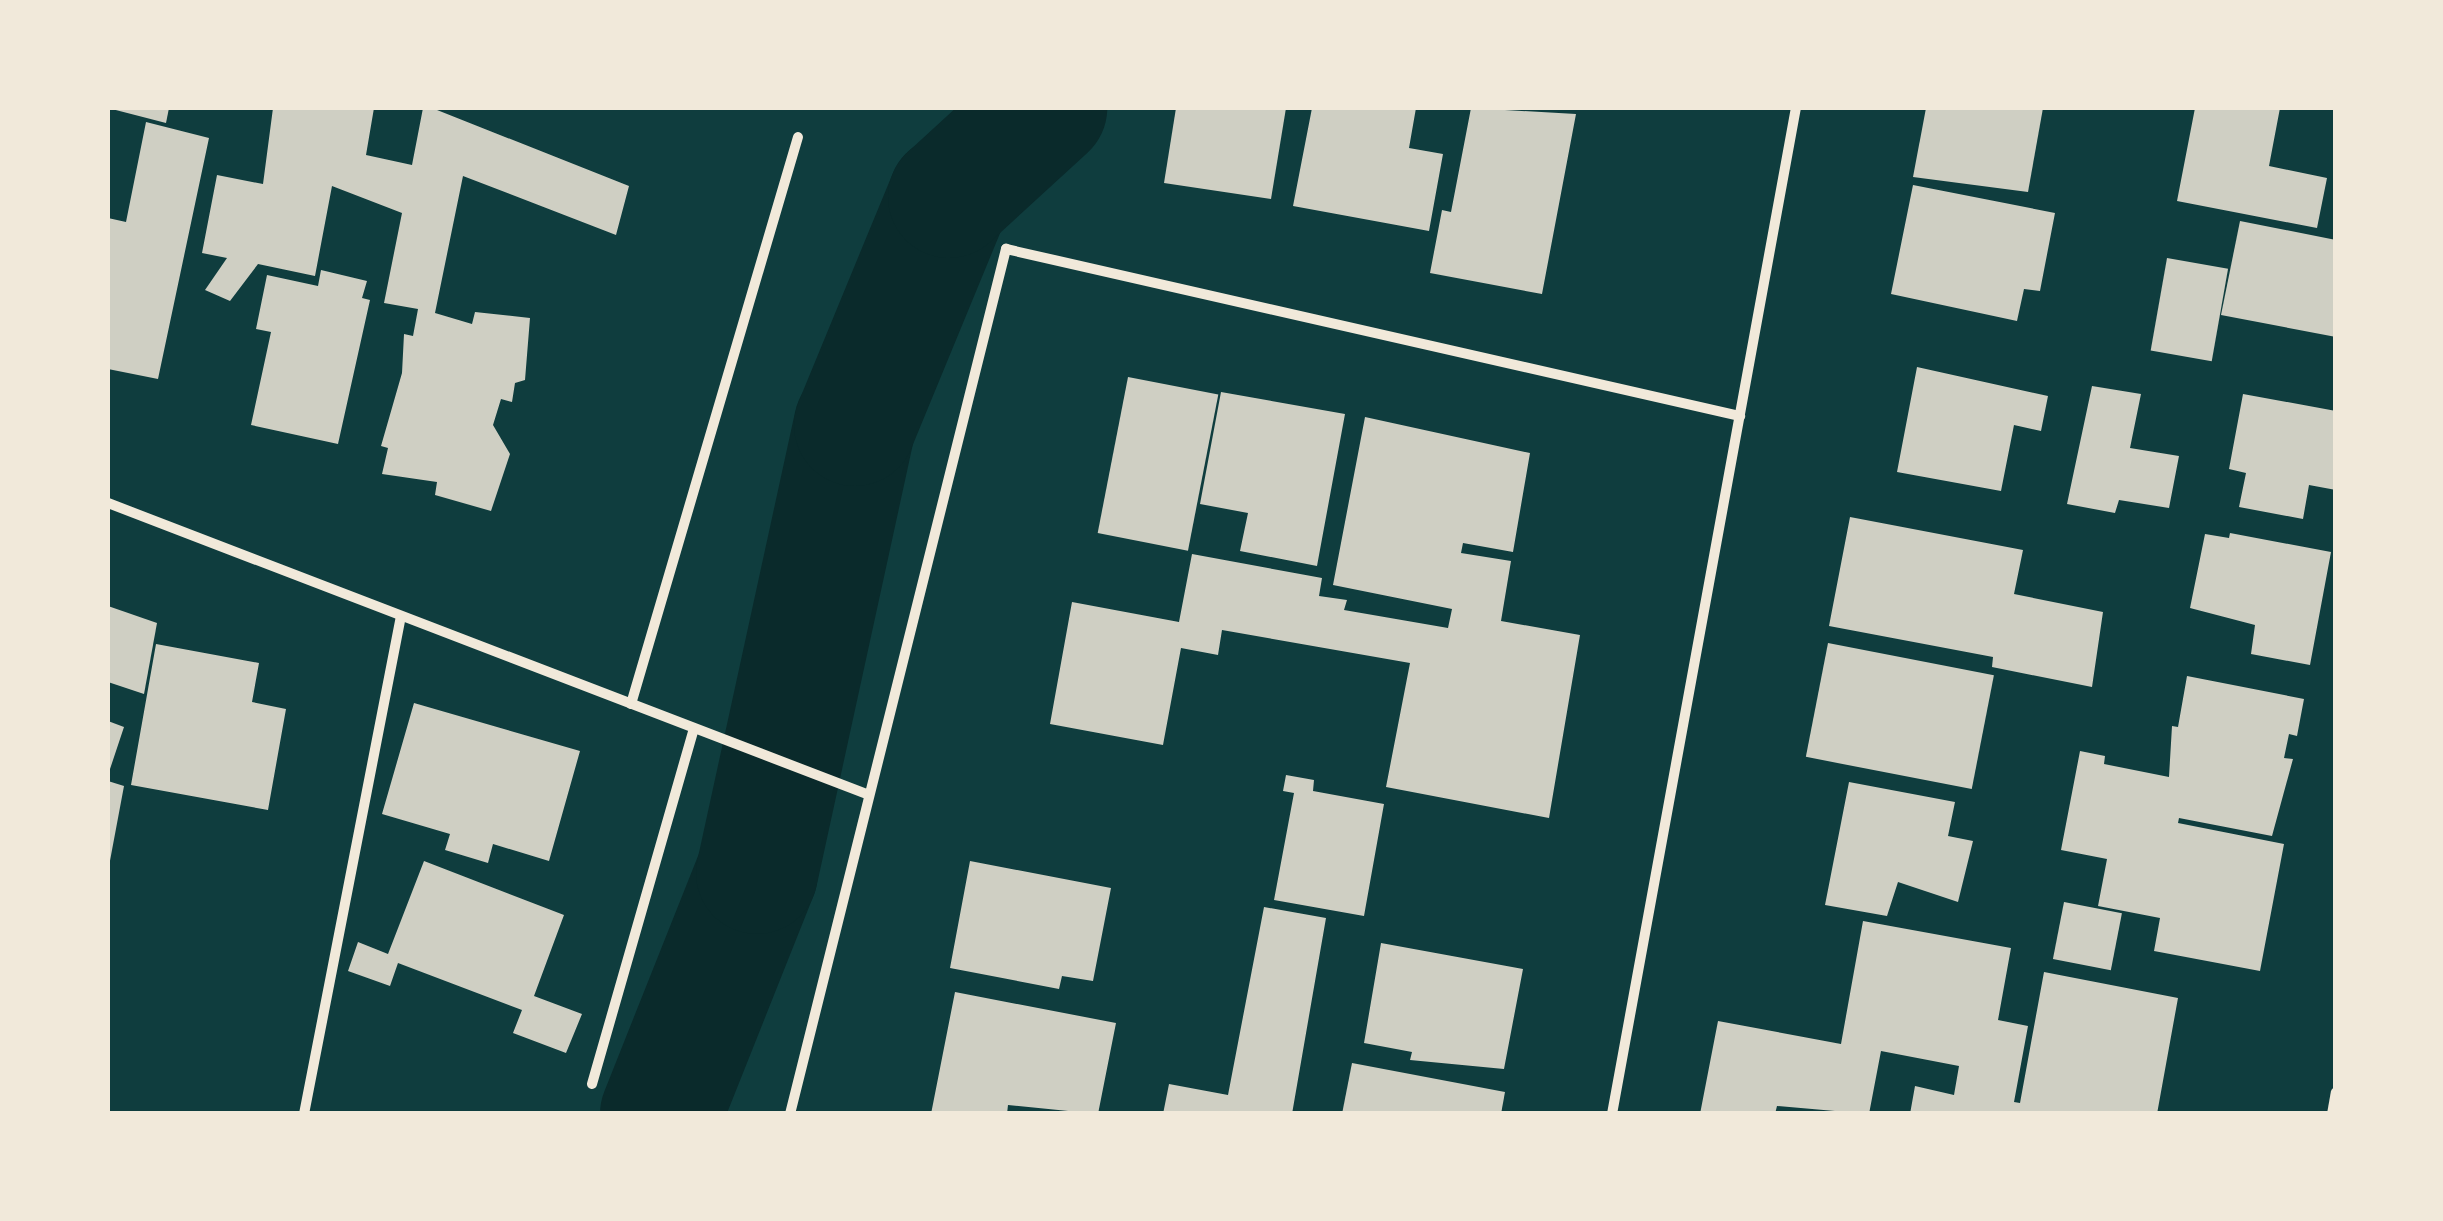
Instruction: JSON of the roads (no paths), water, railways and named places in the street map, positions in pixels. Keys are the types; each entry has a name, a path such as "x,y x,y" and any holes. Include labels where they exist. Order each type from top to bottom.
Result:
{"street":[{"path":"1612,1114 1796,108"},
{"path":"631,704 798,137"},
{"path":"790,1114 1006,249 1740,416"},
{"path":"108,503 870,795"},
{"path":"304,1114 401,616"},
{"path":"592,1084 694,728"},
{"path":"2332,1114 2336,1092"}],"waterway":[{"path":"661,1114 757,873 855,425 949,197 1046,108"}]}
